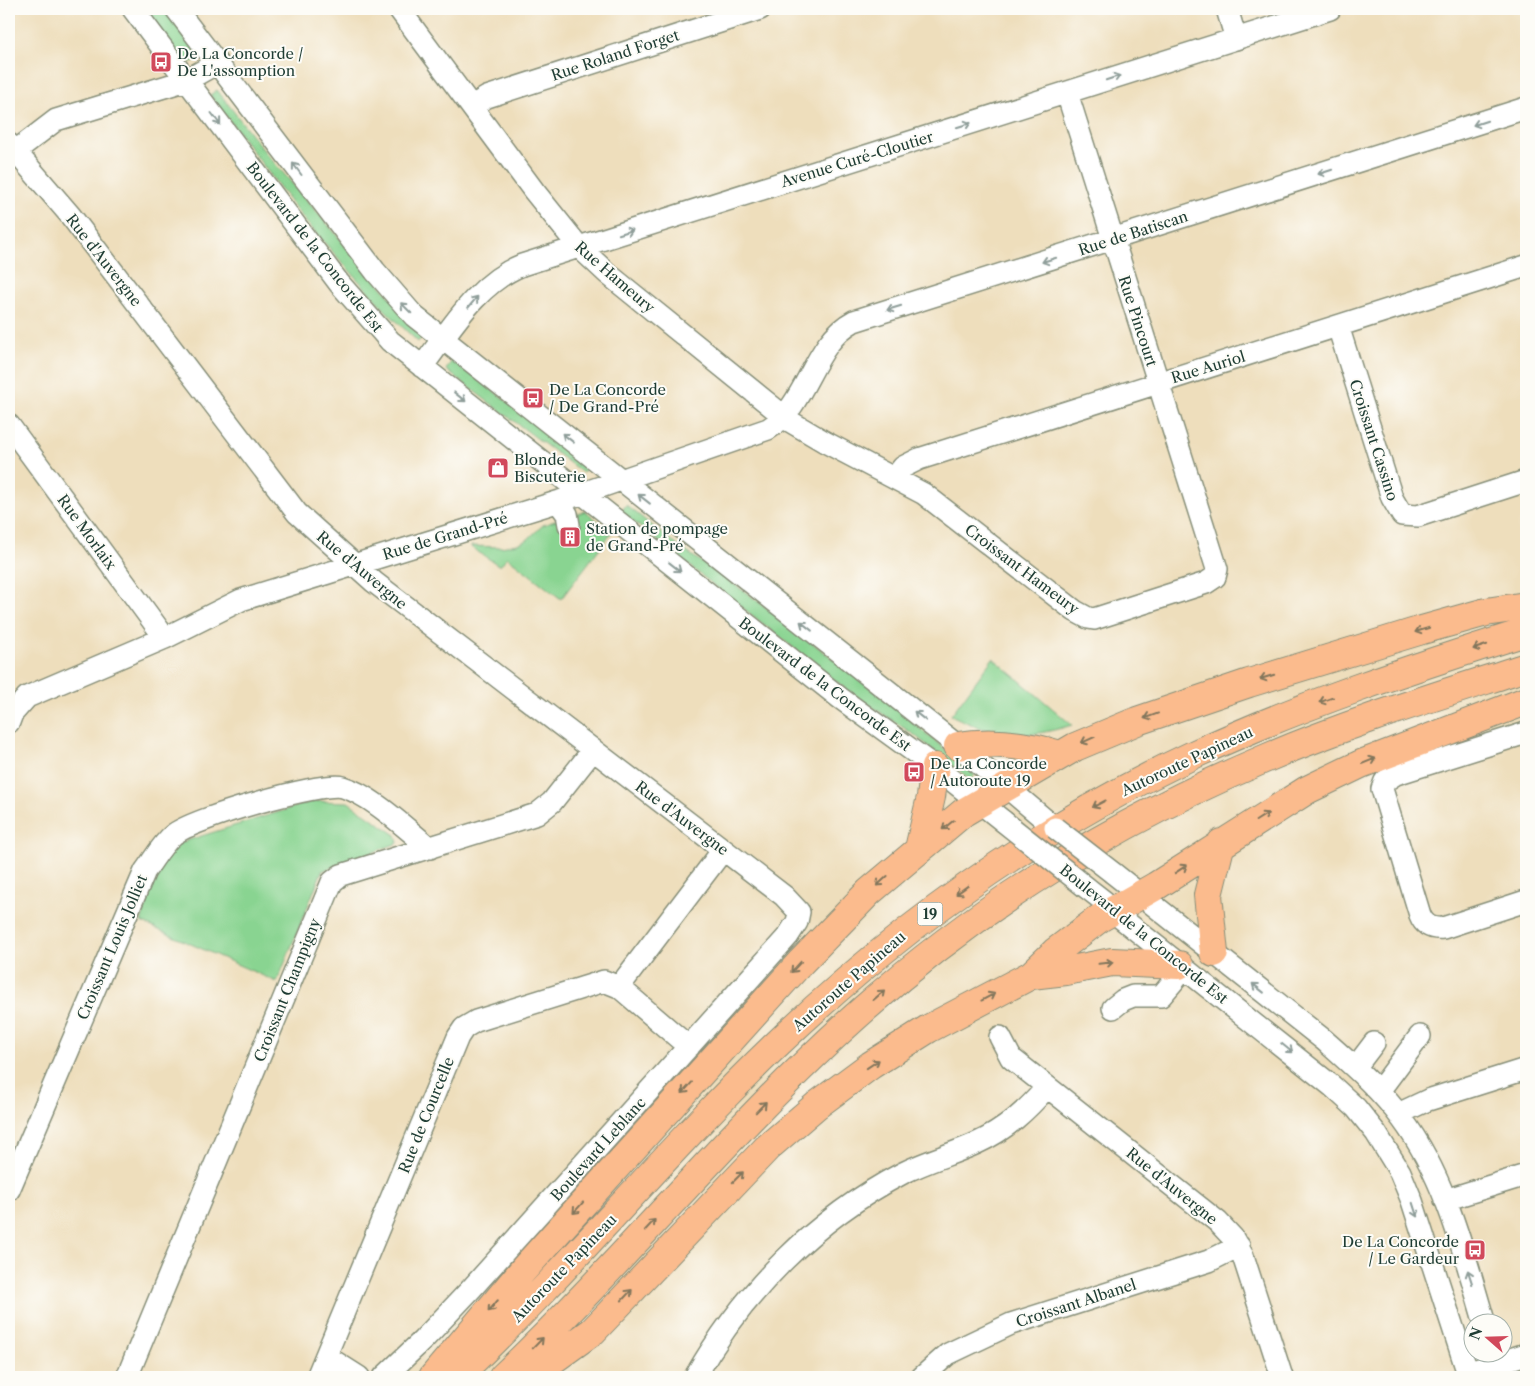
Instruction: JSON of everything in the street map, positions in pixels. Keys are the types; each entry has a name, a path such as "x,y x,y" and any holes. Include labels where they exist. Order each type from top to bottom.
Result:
{"highway":[{"path":"432,1377 524,1269 782,983 849,912 919,849 978,802 1060,755 1137,721 1249,683 1477,614 1526,606"},
{"name":"Autoroute Papineau","path":"456,1377 542,1292 775,1046 888,946 962,890 1058,827 1195,754 1345,693 1526,632"},
{"name":"Autoroute Papineau","path":"504,1377 790,1077 888,988 990,910 1118,830 1195,790 1261,760 1361,722 1526,667"},
{"path":"529,1377 593,1331 730,1184 780,1135 823,1100 912,1038 1031,975 1055,952 1114,909 1140,895 1292,798 1336,775 1526,702"},
{"path":"958,746 983,742 1031,746 1060,755"},
{"path":"919,849 932,797 935,767"},
{"path":"1214,953 1208,895 1221,843"},
{"path":"1031,975 1066,971 1112,962 1182,966"}],"street":[{"name":"Boulevard de la Concorde Est","path":"133,9 354,301 382,333 422,367 840,698 935,767 1088,888 1114,909 1121,918 1332,1086 1376,1132 1406,1186 1468,1375"},
{"name":"Boulevard de la Concorde Est","path":"176,9 386,286 410,312 958,746 1027,806 1214,953 1355,1068 1379,1091 1398,1114 1424,1154 1445,1200 1482,1314"},
{"name":"Rue Hameury","path":"399,9 579,247 608,274 783,415 825,442 895,477"},
{"name":"Rue Roland Forget","path":"472,106 487,97 760,9"},
{"path":"1227,9 1236,39"},
{"name":"Avenue Curé-Cloutier","path":"422,367 481,292 500,275 522,265 1330,9"},
{"path":"11,150 56,120 187,80 217,63"},
{"name":"Rue Pincourt","path":"1067,93 1213,554 1217,569 1215,577"},
{"name":"Rue de Batiscan","path":"783,415 803,388 829,344 848,324 1526,108"},
{"name":"Rue d'Auvergne","path":"11,150 70,215 298,513 353,564 793,902 799,912"},
{"name":"Rue Auriol","path":"895,477 904,466 919,459 1526,266"},
{"name":"Croissant Cassino","path":"1338,326 1392,498 1402,515 1413,517 1424,514 1526,481"},
{"name":"Rue de Grand-Pré","path":"10,715 27,696 165,638 241,600 558,502 768,429 783,415"},
{"name":"Rue Morlaix","path":"9,425 165,638"},
{"name":"Croissant Hameury","path":"895,477 924,494 1046,589 1088,618 1094,619 1206,583 1215,577"},
{"path":"558,502 567,514 569,525"},
{"path":"1526,733 1396,774 1388,778 1383,785 1385,803 1420,915 1425,924 1432,928 1442,928 1526,901"},
{"name":"Croissant Champigny","path":"128,1377 332,882 341,875 537,814 552,802 593,750"},
{"name":"Croissant Louis Jolliet","path":"9,1190 145,870 174,834 225,813 321,786 341,786 361,794 430,848"},
{"path":"619,987 723,850"},
{"name":"Boulevard Leblanc","path":"384,1377 456,1306 788,936 797,922 799,912"},
{"path":"1113,1008 1123,1000 1133,996 1161,996 1182,966"},
{"name":"Rue de Courcelle","path":"317,1377 458,1037 464,1028 476,1021 597,982 610,981 689,1046"},
{"path":"1379,1091 1420,1036"},
{"name":"Rue d'Auvergne","path":"1000,1037 1011,1058 1218,1222 1239,1246 1282,1377"},
{"path":"1355,1068 1374,1044"},
{"path":"1398,1114 1428,1100 1526,1070"},
{"path":"695,1377 721,1335 751,1295 782,1261 815,1232 883,1184 918,1166 977,1143 1006,1127 1025,1111 1047,1086"},
{"path":"1445,1200 1526,1175"},
{"name":"Croissant Albanel","path":"922,1377 948,1354 1011,1324 1209,1261 1239,1246"},
{"path":"1468,1375 1526,1354"},
{"path":"326,1356 359,1377"}],"green space":[{"path":"143,9 166,9 198,55 195,61 186,63"},
{"path":"217,90 265,152 423,335 418,342 384,309 306,222 210,95"},
{"path":"453,359 589,466 583,473 446,370"},
{"path":"626,505 678,546 751,596 870,687 975,774 971,780 913,734 847,690 621,512"},
{"path":"585,511 612,532 561,599 507,557 500,566 471,546 501,547 517,544 527,540 543,525"},
{"path":"993,658 1072,725 1039,733 1010,734 982,728 951,715"},
{"path":"314,801 348,802 396,835 398,843 322,871 277,982 141,922 159,868 179,843"}],"place":[{"name":"De La Concorde / De L'assomption","path":"161,62"},
{"name":"De La Concorde / De Grand-Pré","path":"533,398"},
{"name":"Blonde Biscuterie","path":"498,468"},
{"name":"Station de pompage de Grand-Pré","path":"570,537"},
{"name":"De La Concorde / Autoroute 19","path":"914,772"},
{"name":"De La Concorde / Le Gardeur","path":"1475,1250"}]}
